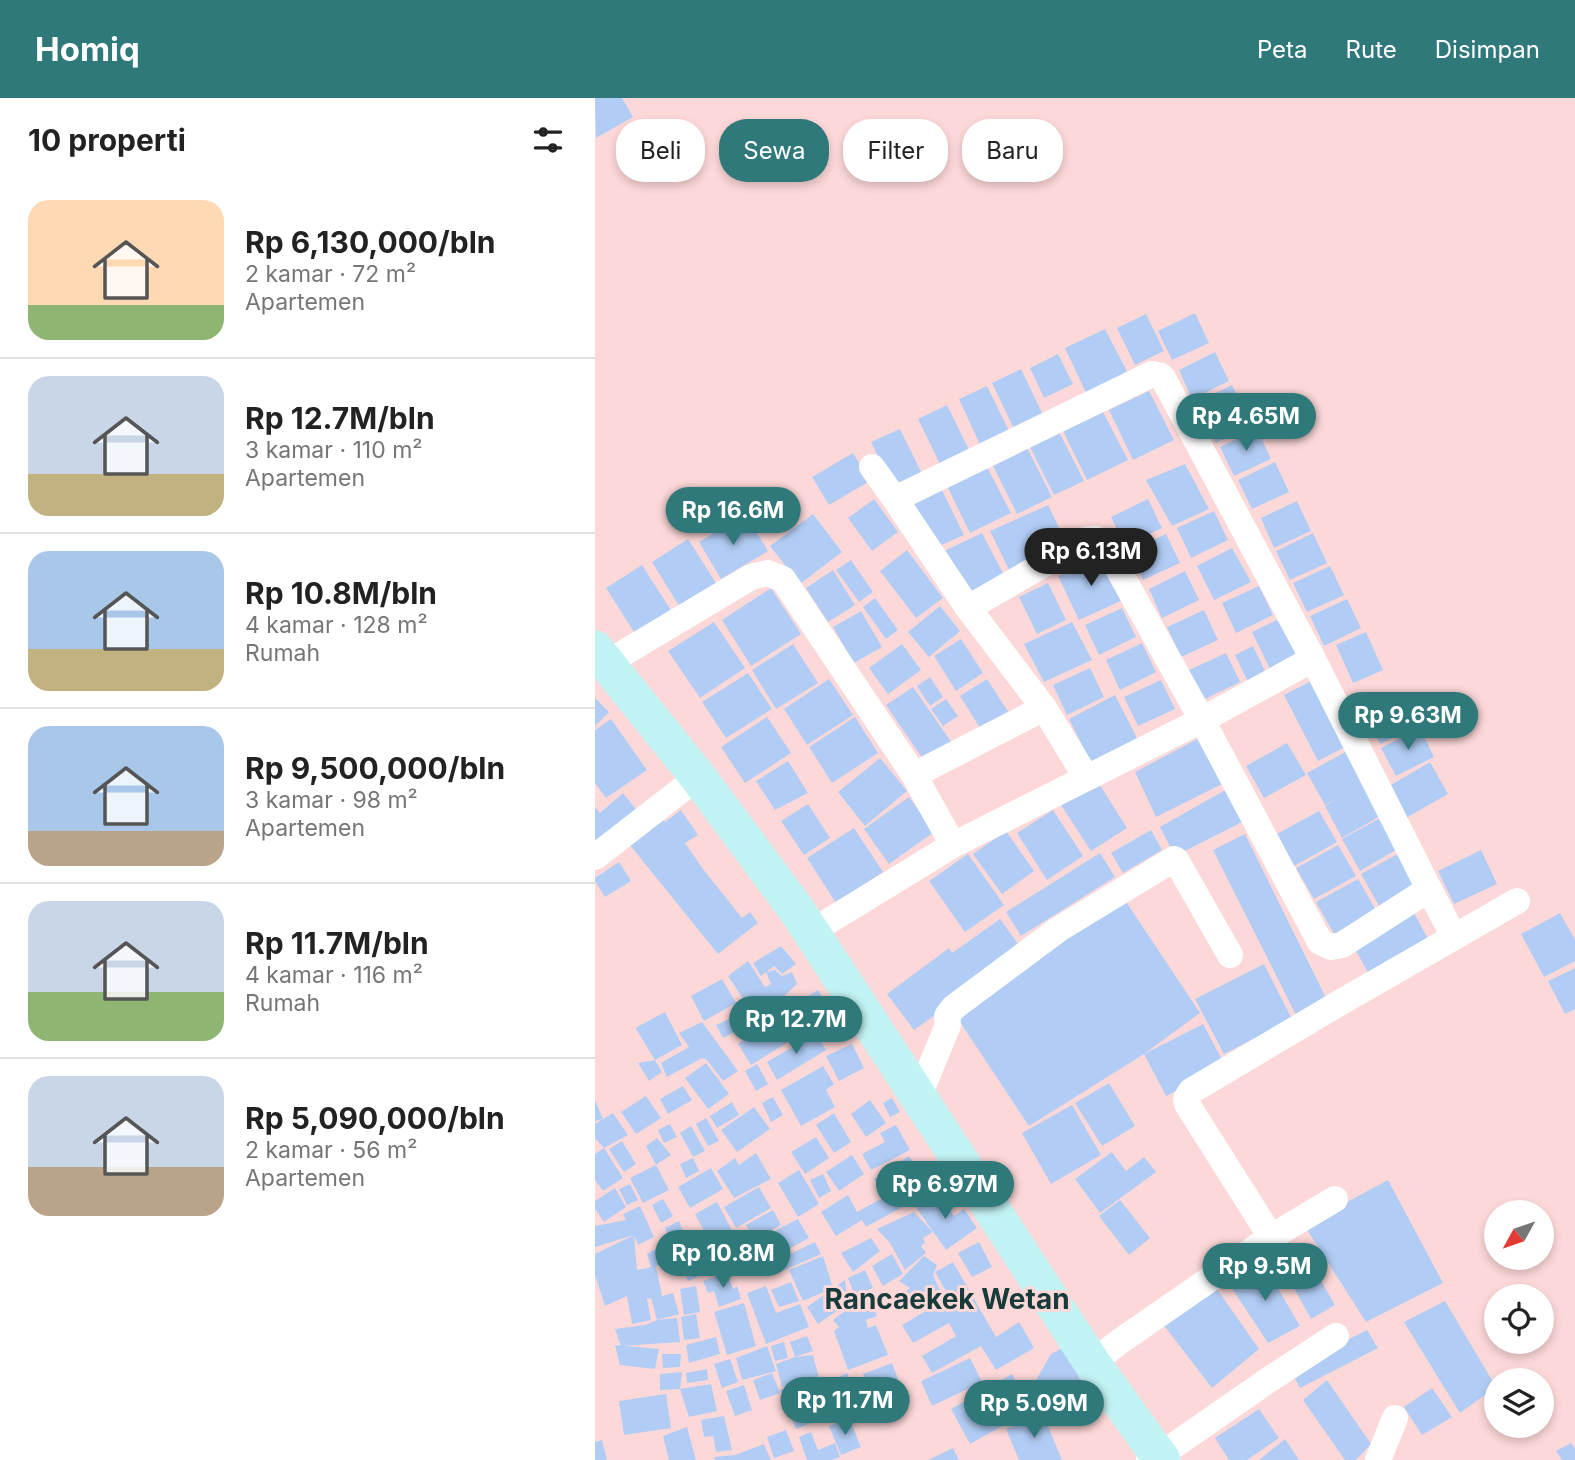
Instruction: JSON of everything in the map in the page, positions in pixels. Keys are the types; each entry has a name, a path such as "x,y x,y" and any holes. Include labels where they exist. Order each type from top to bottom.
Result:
{"main road":[{"path":"601,656 698,777 796,909 1157,1459"}],"street":[{"path":"895,499 1152,374 1163,378 1313,660 1454,937"},
{"path":"872,467 968,608 1044,708 1086,777"},
{"path":"968,608 1086,540 1096,538 1103,542 1202,720 1320,942 1331,947 1342,946 1429,889"},
{"path":"601,656 751,577 767,573 783,579 914,775 953,845"},
{"path":"811,932 953,845 1202,720 1313,660"},
{"path":"914,775 1044,708"},
{"path":"595,857 698,777"},
{"path":"918,1098 948,1025 947,1016 953,1008 1059,929 1174,859 1230,955"},
{"path":"1271,1237 1187,1104 1191,1091 1517,901"},
{"path":"1092,1363 1271,1237 1335,1199"},
{"path":"1157,1459 1270,1378 1336,1336"},
{"path":"1378,1460 1395,1418"}],"building":[{"path":"595,98 622,98 633,117 616,119 616,127 596,138"},
{"path":"1195,313 1209,343 1172,360 1158,331"},
{"path":"1146,314 1164,351 1135,365 1117,328"},
{"path":"1105,329 1130,377 1088,397 1065,348"},
{"path":"1215,352 1229,381 1192,399 1179,370"},
{"path":"1058,354 1073,384 1044,398 1030,368"},
{"path":"1021,369 1045,419 1016,433 992,383"},
{"path":"1232,385 1252,425 1216,443 1195,403"},
{"path":"987,386 1011,435 982,449 959,399"},
{"path":"1149,391 1174,440 1133,460 1109,410"},
{"path":"947,405 971,454 942,468 918,419"},
{"path":"1103,412 1128,460 1087,480 1063,431"},
{"path":"900,429 924,478 895,491 871,442"},
{"path":"1257,429 1271,459 1234,476 1220,447"},
{"path":"1059,432 1084,481 1054,495 1030,447"},
{"path":"1027,448 1052,497 1017,514 992,464"},
{"path":"853,453 870,481 829,505 812,477"},
{"path":"1275,462 1289,492 1252,509 1238,480"},
{"path":"1185,464 1209,509 1172,526 1146,480"},
{"path":"986,465 1011,513 970,533 946,484"},
{"path":"940,486 964,535 939,546 903,503"},
{"path":"874,499 898,532 872,551 848,518"},
{"path":"1148,499 1162,528 1125,546 1111,517"},
{"path":"1297,501 1311,531 1274,548 1261,518"},
{"path":"1048,505 1067,544 1012,576 990,531"},
{"path":"1214,511 1228,540 1191,558 1177,528"},
{"path":"745,514 768,551 721,579 699,542"},
{"path":"813,514 842,552 800,584 770,546"},
{"path":"982,533 1007,581 965,601 942,552"},
{"path":"1313,533 1327,563 1290,580 1276,551"},
{"path":"1166,534 1180,563 1143,580 1129,551"},
{"path":"688,539 718,586 681,609 652,562"},
{"path":"1232,548 1251,582 1214,600 1197,566"},
{"path":"907,550 943,598 916,618 880,571"},
{"path":"1102,556 1125,599 1079,620 1058,576"},
{"path":"851,560 873,592 859,602 836,570"},
{"path":"642,565 672,612 636,635 606,588"},
{"path":"1330,566 1344,595 1307,612 1293,583"},
{"path":"833,570 855,605 828,622 806,588"},
{"path":"1185,571 1199,600 1162,618 1149,589"},
{"path":"1048,583 1066,620 1037,634 1019,597"},
{"path":"1259,586 1273,615 1236,633 1222,603"},
{"path":"771,588 801,634 751,666 722,620"},
{"path":"875,598 898,630 886,639 863,607"},
{"path":"1347,599 1361,628 1324,646 1310,616"},
{"path":"940,606 960,631 929,657 908,632"},
{"path":"1122,608 1136,637 1099,655 1085,625"},
{"path":"1204,610 1218,640 1181,657 1167,627"},
{"path":"861,611 882,647 854,663 833,627"},
{"path":"1281,618 1300,655 1270,669 1252,632"},
{"path":"714,622 745,668 700,698 668,651"},
{"path":"1072,622 1092,660 1044,682 1024,644"},
{"path":"1366,632 1383,670 1353,683 1336,645"},
{"path":"961,639 983,673 956,691 934,656"},
{"path":"1142,643 1156,672 1120,690 1106,660"},
{"path":"793,644 818,683 776,709 752,670"},
{"path":"902,644 921,670 888,694 869,668"},
{"path":"1253,646 1267,675 1249,684 1235,655"},
{"path":"1226,653 1240,682 1203,700 1189,670"},
{"path":"1090,668 1104,697 1067,715 1053,685"},
{"path":"748,673 772,709 726,738 702,702"},
{"path":"930,677 943,697 930,706 917,686"},
{"path":"829,679 853,715 807,745 784,709"},
{"path":"987,679 1009,713 982,731 960,696"},
{"path":"1315,679 1349,745 1318,761 1284,695"},
{"path":"1161,680 1175,709 1138,726 1124,697"},
{"path":"913,687 952,743 925,762 886,705"},
{"path":"1115,695 1139,742 1092,765 1069,719"},
{"path":"1403,697 1417,726 1380,744 1366,715"},
{"path":"595,698 609,712 595,726"},
{"path":"946,699 958,716 943,726 931,709"},
{"path":"767,717 791,753 745,783 721,747"},
{"path":"855,717 878,753 832,783 809,747"},
{"path":"611,719 647,770 606,798 595,783 595,730"},
{"path":"1420,728 1434,757 1396,776 1381,748"},
{"path":"1203,736 1226,782 1156,817 1135,772"},
{"path":"1287,743 1306,775 1264,798 1246,766"},
{"path":"1349,750 1384,814 1342,838 1325,806 1337,799 1325,805 1307,773"},
{"path":"880,758 907,791 865,826 838,792"},
{"path":"788,761 808,793 775,810 756,781"},
{"path":"1430,762 1448,794 1406,818 1389,786"},
{"path":"1098,782 1127,828 1091,851 1061,805"},
{"path":"1227,789 1244,821 1175,856 1160,827"},
{"path":"623,793 639,813 595,847 595,807 600,813"},
{"path":"909,797 934,832 889,864 864,829"},
{"path":"808,804 830,838 804,855 781,821"},
{"path":"681,810 698,835 685,843 742,918 750,912 758,923 718,954 629,844 662,818 665,822"},
{"path":"1053,810 1083,856 1047,880 1017,833"},
{"path":"1319,811 1337,842 1294,866 1277,834"},
{"path":"1384,816 1401,847 1360,871 1342,839"},
{"path":"854,828 883,872 836,903 807,858"},
{"path":"1151,830 1162,850 1123,873 1111,853"},
{"path":"1006,831 1034,871 1002,894 973,854"},
{"path":"1245,834 1328,1002 1296,1015 1213,850"},
{"path":"1338,845 1356,876 1314,899 1296,868"},
{"path":"1481,850 1497,884 1454,904 1438,871"},
{"path":"1403,851 1421,883 1379,906 1361,874"},
{"path":"1100,853 1115,877 1021,936 1006,912"},
{"path":"968,854 1004,905 965,932 929,881"},
{"path":"619,862 631,881 605,897 595,878"},
{"path":"1358,879 1376,910 1334,934 1316,902"},
{"path":"1125,900 1200,1013 1144,1054 1029,1126 954,1013"},
{"path":"1414,913 1432,946 1372,980 1354,947"},
{"path":"1560,913 1575,940 1575,961 1544,977 1521,934"},
{"path":"1000,919 1024,952 914,1030 887,994 949,948 952,953"},
{"path":"781,946 796,964 782,974 774,966 761,976 753,963"},
{"path":"748,961 765,987 771,984 766,972 775,970 782,976 792,972 797,984 783,997 786,1003 758,1021 728,976"},
{"path":"1264,964 1292,1019 1224,1054 1195,999"},
{"path":"1575,968 1575,1009 1565,1014 1548,981"},
{"path":"722,979 736,1003 704,1021 691,996"},
{"path":"818,990 823,998 816,1002 826,1015 812,1024 797,1003"},
{"path":"796,1007 809,1029 751,1065 738,1044"},
{"path":"745,1011 755,1017 753,1023 723,1038 716,1025"},
{"path":"665,1012 682,1045 655,1060 636,1029"},
{"path":"702,1022 738,1071 723,1081 707,1060 702,1058 667,1077 661,1063 689,1047 679,1033"},
{"path":"1203,1024 1225,1065 1166,1096 1144,1054"},
{"path":"816,1033 826,1050 777,1080 767,1062"},
{"path":"852,1044 864,1068 839,1081 826,1056"},
{"path":"655,1060 662,1072 649,1081 638,1063"},
{"path":"706,1063 729,1094 708,1109 685,1078"},
{"path":"757,1064 768,1084 756,1091 745,1071"},
{"path":"823,1066 834,1084 826,1090 835,1107 801,1126 781,1090"},
{"path":"1109,1083 1135,1126 1102,1146 1075,1103"},
{"path":"683,1086 692,1100 668,1114 660,1099"},
{"path":"646,1096 661,1118 636,1134 621,1112"},
{"path":"773,1097 783,1115 771,1122 762,1103"},
{"path":"892,1098 900,1112 890,1117 883,1103"},
{"path":"595,1100 603,1119 595,1121"},
{"path":"870,1100 886,1123 866,1137 851,1114"},
{"path":"732,1102 739,1115 717,1128 710,1116"},
{"path":"1072,1105 1101,1155 1051,1184 1022,1133"},
{"path":"754,1107 770,1129 737,1152 721,1130"},
{"path":"613,1113 628,1135 604,1148 595,1138 595,1124"},
{"path":"834,1113 851,1142 834,1153 816,1125"},
{"path":"706,1118 719,1141 708,1146 696,1124"},
{"path":"670,1124 677,1137 664,1143 658,1130"},
{"path":"896,1125 910,1150 871,1170 862,1154 885,1142 880,1133"},
{"path":"691,1126 705,1151 693,1157 680,1133"},
{"path":"816,1137 829,1158 805,1174 791,1152"},
{"path":"657,1138 671,1155 656,1165 646,1146"},
{"path":"622,1141 636,1164 624,1172 609,1149"},
{"path":"604,1148 623,1178 603,1191 595,1180 595,1154"},
{"path":"1112,1152 1126,1171 1144,1157 1156,1172 1100,1213 1075,1179"},
{"path":"756,1153 771,1179 734,1198 717,1171 735,1158 739,1165"},
{"path":"852,1155 864,1174 839,1191 826,1172"},
{"path":"909,1156 919,1171 884,1194 874,1179"},
{"path":"693,1158 699,1171 686,1178 680,1164"},
{"path":"656,1165 669,1190 643,1203 630,1178"},
{"path":"711,1168 723,1189 690,1208 678,1187"},
{"path":"799,1170 819,1204 798,1217 778,1183"},
{"path":"823,1174 831,1191 819,1198 810,1180"},
{"path":"918,1179 925,1193 905,1204 897,1190"},
{"path":"1388,1180 1443,1283 1366,1322 1304,1225"},
{"path":"630,1184 638,1200 627,1205 619,1189"},
{"path":"759,1187 771,1208 736,1228 724,1207"},
{"path":"615,1188 626,1207 604,1222 595,1209 595,1201"},
{"path":"895,1191 904,1206 866,1227 862,1220 836,1236 821,1212 848,1195 857,1212"},
{"path":"937,1191 954,1216 964,1209 977,1228 946,1250 915,1206"},
{"path":"663,1199 673,1216 661,1223 652,1205"},
{"path":"1120,1200 1150,1238 1129,1255 1099,1216"},
{"path":"717,1202 734,1234 712,1246 695,1214"},
{"path":"640,1206 654,1237 638,1245 634,1235 595,1247 595,1226 626,1220 623,1214"},
{"path":"773,1210 781,1225 755,1240 746,1225"},
{"path":"914,1212 933,1232 923,1238 925,1243 921,1246 926,1253 905,1270 890,1243 877,1229"},
{"path":"798,1219 809,1238 772,1258 761,1238"},
{"path":"679,1221 694,1259 718,1250 721,1261 703,1268 706,1273 688,1281 665,1228"},
{"path":"634,1235 637,1270 651,1267 647,1254 661,1246 665,1263 656,1266 662,1296 673,1293 679,1314 657,1320 651,1298 647,1299 651,1320 632,1324 627,1296 605,1306 595,1275 595,1254"},
{"path":"871,1238 880,1251 853,1272 841,1253"},
{"path":"815,1242 821,1254 780,1272 776,1261"},
{"path":"979,1242 992,1267 972,1277 958,1253"},
{"path":"744,1247 750,1261 731,1269 725,1254"},
{"path":"892,1254 903,1274 883,1286 872,1266"},
{"path":"823,1256 833,1288 803,1301 789,1270"},
{"path":"924,1256 937,1265 933,1275 940,1291 916,1306 905,1292 910,1288 899,1281"},
{"path":"953,1262 996,1337 1019,1322 1034,1348 996,1370 981,1346 932,1373 922,1356 956,1336 949,1323 913,1343 902,1325 929,1309 926,1304 947,1293 935,1272"},
{"path":"1263,1263 1300,1326 1268,1343 1229,1284"},
{"path":"1311,1263 1335,1305 1311,1319 1290,1281"},
{"path":"865,1270 873,1288 855,1296 848,1278"},
{"path":"727,1273 733,1289 737,1286 741,1299 719,1307 714,1291 708,1293 703,1281"},
{"path":"845,1280 848,1303 818,1324 807,1307"},
{"path":"791,1282 799,1301 779,1307 771,1290"},
{"path":"696,1286 700,1312 684,1315 680,1289"},
{"path":"766,1286 776,1313 800,1304 809,1327 766,1344 747,1293"},
{"path":"1217,1289 1259,1349 1212,1388 1162,1323"},
{"path":"868,1293 877,1316 866,1320 868,1328 876,1325 888,1355 848,1370 834,1331 839,1327 833,1320"},
{"path":"1445,1301 1485,1368 1484,1396 1460,1413 1404,1322"},
{"path":"744,1303 756,1346 727,1355 714,1312"},
{"path":"696,1314 700,1338 684,1340 681,1317"},
{"path":"677,1318 680,1342 621,1346 615,1329 645,1325 657,1320"},
{"path":"1367,1330 1378,1348 1300,1388 1290,1369"},
{"path":"807,1336 813,1351 795,1357 790,1342"},
{"path":"716,1337 720,1354 689,1363 686,1345"},
{"path":"784,1342 788,1358 775,1361 771,1346"},
{"path":"615,1345 659,1349 655,1369 620,1365"},
{"path":"767,1346 776,1371 742,1380 736,1358"},
{"path":"1066,1346 1084,1390 1043,1411 1028,1394 1051,1354"},
{"path":"662,1354 681,1354 680,1367 663,1368"},
{"path":"813,1355 819,1378 808,1380 823,1418 796,1429 780,1390 796,1384 782,1387 776,1364 795,1357"},
{"path":"970,1358 982,1382 932,1406 921,1381"},
{"path":"730,1359 738,1382 722,1388 714,1364"},
{"path":"892,1363 903,1392 875,1404 863,1374"},
{"path":"707,1369 708,1380 687,1383 686,1373"},
{"path":"682,1372 680,1389 660,1390 660,1374"},
{"path":"772,1373 780,1393 760,1400 753,1380"},
{"path":"847,1373 860,1402 828,1417 815,1388"},
{"path":"1012,1374 1032,1409 970,1444 951,1409"},
{"path":"1327,1380 1371,1444 1356,1460 1345,1460 1303,1400"},
{"path":"711,1384 717,1411 689,1417 680,1389"},
{"path":"744,1385 752,1410 735,1416 726,1391"},
{"path":"1432,1388 1452,1417 1422,1435 1404,1407"},
{"path":"666,1394 671,1428 624,1435 619,1401"},
{"path":"1259,1409 1279,1438 1247,1460 1229,1460 1215,1438"},
{"path":"1043,1414 1062,1460 1019,1460 1006,1429"},
{"path":"724,1416 732,1450 716,1452 713,1436 704,1437 701,1420"},
{"path":"849,1418 861,1447 841,1455 829,1426"},
{"path":"687,1427 696,1460 669,1460 663,1436"},
{"path":"786,1430 794,1451 774,1458 767,1437"},
{"path":"811,1432 818,1450 835,1443 840,1457 832,1460 807,1460 799,1437"},
{"path":"1285,1439 1299,1460 1259,1460"},
{"path":"602,1440 607,1460 595,1460 595,1442"},
{"path":"1571,1443 1575,1449 1575,1460 1562,1460 1556,1451"},
{"path":"764,1444 771,1460 715,1460 714,1457 735,1455"},
{"path":"953,1448 959,1460 928,1460"}],"district":[{"name":"Rancaekek Wetan","path":"947,1299"}]}
